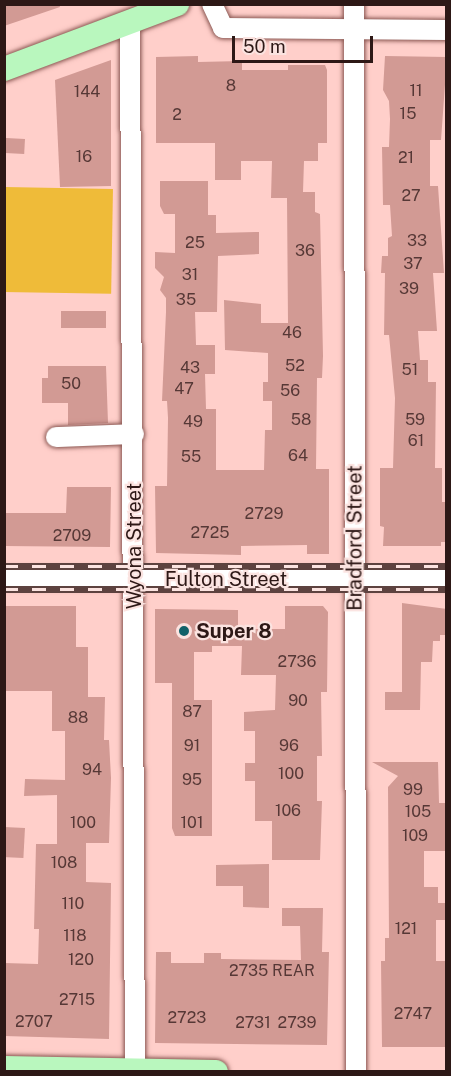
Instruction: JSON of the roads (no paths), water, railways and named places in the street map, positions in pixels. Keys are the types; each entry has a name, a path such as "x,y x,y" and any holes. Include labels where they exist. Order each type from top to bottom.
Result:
{"main road":[{"path":"4,69 177,4"},
{"path":"4,1068 216,1071"}],"street":[{"path":"212,4 223,28 447,30"},
{"name":"Bradford Street","path":"354,4 356,1071"},
{"name":"Wyona Street","path":"130,22 135,578 135,1070"},
{"path":"56,436 134,434"},
{"name":"Fulton Street","path":"4,578 447,579"}],"railway":[{"path":"4,566 446,566"},
{"path":"4,589 446,589"}],"place":[{"name":"Super 8","path":"184,631"}]}
